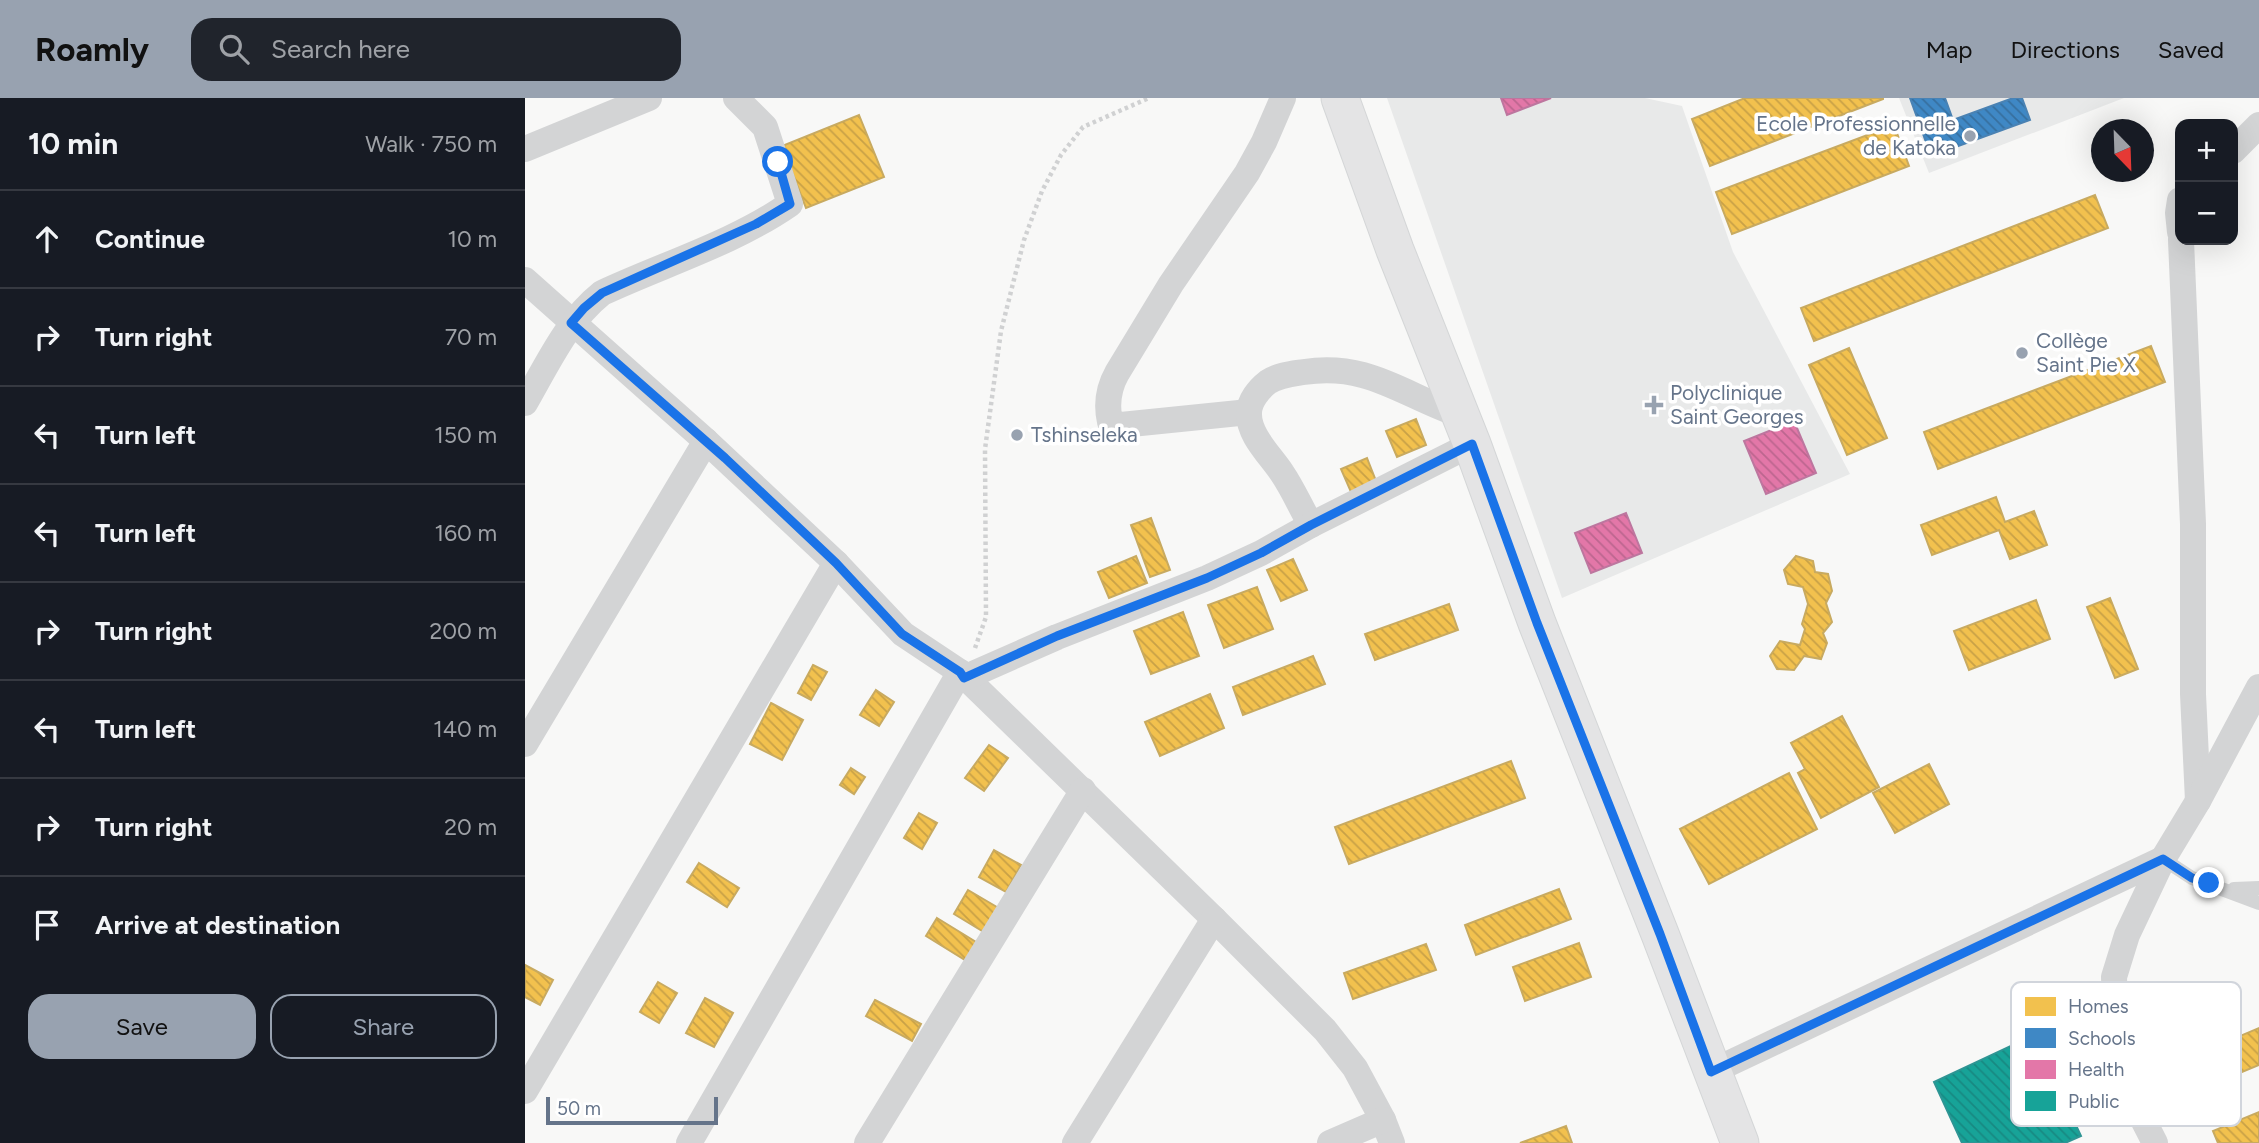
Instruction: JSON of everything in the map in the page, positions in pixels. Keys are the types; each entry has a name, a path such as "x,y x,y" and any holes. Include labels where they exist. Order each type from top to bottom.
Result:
{"street":[{"path":"525,149 649,98"},
{"path":"525,402 571,323 602,293 761,222 790,204 765,127 736,98"},
{"path":"1248,412 1121,425 1110,422 1107,408 1110,386 1171,284 1247,173 1283,98"},
{"path":"1340,98 1395,250 1467,430 1537,623 1739,1143"},
{"path":"2238,145 2259,125"},
{"path":"2181,245 2192,497 2193,694 2198,800"},
{"path":"525,280 706,441 836,563 902,634 962,675 1083,790 1325,1030 1355,1068 1388,1132 1330,1143"},
{"path":"1311,525 1282,473 1254,432 1248,412 1258,389 1275,378 1314,370 1345,371 1374,377 1404,389 1467,430"},
{"path":"689,1143 962,675 1207,578 1261,553 1467,430"},
{"path":"525,744 706,441"},
{"path":"525,1091 836,563"},
{"path":"2114,982 2127,935 2163,859 2259,687"},
{"path":"867,1143 1083,790"},
{"path":"1711,1072 2163,859"},
{"path":"1075,1143 1214,919"},
{"path":"2146,1126 2155,1143"}],"lane":[{"path":"2163,859 2192,878 2259,903"},
{"path":"2226,889 2259,888"}],"path":[{"path":"962,675 986,617 985,449 1001,331 1024,240 1042,191 1083,127 1149,98"}],"shaded area":[{"name":"Polyclinique Saint Georges","path":"1387,98 1645,98 1682,106 1733,252 1850,474 1562,598"},
{"name":"Ecole Professionnelle de Katoka","path":"1899,98 2124,98 1929,173"}],"building: Homes":[{"path":"1745,98 1883,99 1710,166 1692,119"},
{"path":"859,115 884,177 806,208 782,146"},
{"path":"1894,125 1909,166 1732,234 1716,192"},
{"path":"2095,195 2108,228 1814,341 1801,308"},
{"path":"2151,346 2165,382 1938,469 1924,432"},
{"path":"1849,348 1887,438 1847,455 1809,365"},
{"path":"1416,419 1426,445 1397,457 1386,431"},
{"path":"1367,458 1376,481 1351,492 1341,469"},
{"path":"1996,497 2005,522 2034,511 2047,545 2010,559 1999,530 1932,555 1921,525"},
{"path":"1151,518 1170,570 1150,577 1131,525"},
{"path":"1136,556 1147,583 1109,598 1098,572"},
{"path":"1796,556 1813,561 1815,572 1828,574 1832,591 1826,603 1832,622 1823,633 1827,643 1821,659 1804,656 1794,670 1777,669 1770,656 1780,641 1800,645 1805,629 1802,624 1808,604 1803,587 1788,584 1784,570"},
{"path":"1293,559 1307,590 1281,601 1267,570"},
{"path":"1257,587 1273,629 1224,648 1208,605"},
{"path":"2110,598 2138,669 2115,678 2087,607"},
{"path":"2036,600 2050,639 1969,670 1954,631"},
{"path":"1449,604 1458,630 1375,660 1365,634"},
{"path":"1183,612 1199,656 1151,674 1134,631"},
{"path":"1313,656 1325,684 1243,715 1233,687"},
{"path":"813,665 827,672 811,700 798,693"},
{"path":"876,690 894,702 879,726 860,715"},
{"path":"1210,694 1224,728 1160,756 1145,722"},
{"path":"771,703 803,720 782,760 750,744"},
{"path":"1842,716 1879,787 1821,818 1798,773 1805,769 1791,743"},
{"path":"989,745 1008,758 984,791 965,778"},
{"path":"1511,761 1525,798 1349,864 1335,827"},
{"path":"1929,764 1949,804 1895,833 1873,793"},
{"path":"851,768 865,777 854,794 840,785"},
{"path":"1789,773 1817,829 1709,884 1680,829"},
{"path":"919,813 937,823 922,849 904,838"},
{"path":"994,850 1021,865 1006,892 979,877"},
{"path":"699,863 739,888 727,907 687,882"},
{"path":"1559,889 1571,919 1476,955 1465,925"},
{"path":"968,890 1002,910 987,934 954,914"},
{"path":"937,918 981,945 970,963 926,936"},
{"path":"1579,943 1591,977 1525,1001 1513,967"},
{"path":"1426,944 1436,970 1353,999 1344,973"},
{"path":"525,965 553,980 540,1005 525,997"},
{"path":"658,982 677,993 659,1023 640,1012"},
{"path":"705,998 733,1013 714,1047 686,1033"},
{"path":"875,1000 921,1024 912,1041 866,1016"},
{"path":"2259,1028 2259,1065 2241,1072 2241,1036"},
{"path":"2259,1112 2259,1143 2218,1143 2213,1131 2225,1126 2241,1126 2241,1119"},
{"path":"1566,1126 1572,1143 1520,1143"}],"building: Schools":[{"path":"1910,98 1945,98 1953,120 2013,98 2022,98 2030,120 1931,156"}],"building: Health":[{"path":"1501,98 1551,98 1507,115"},
{"path":"1794,421 1816,473 1766,494 1744,441"},
{"path":"1626,513 1642,553 1591,573 1575,533"}],"building: Public":[{"path":"2011,1046 2011,1126 2076,1126 2081,1136 2065,1143 1962,1143 1934,1082"}],"place":[{"name":"Ecole Professionnelle de Katoka","path":"1970,136"},
{"name":"Collège Saint Pie X","path":"2022,353"},
{"name":"Polyclinique Saint Georges","path":"1654,405"},
{"name":"Tshinseleka","path":"1017,435"}],"route":[{"path":"778,162 790,204 756,224 602,293 571,323 725,458 836,563 902,634 960,672 964,678 1057,636 1207,578 1472,444 1537,623 1660,934 1711,1072 2163,859 2192,878 2209,883"}]}
